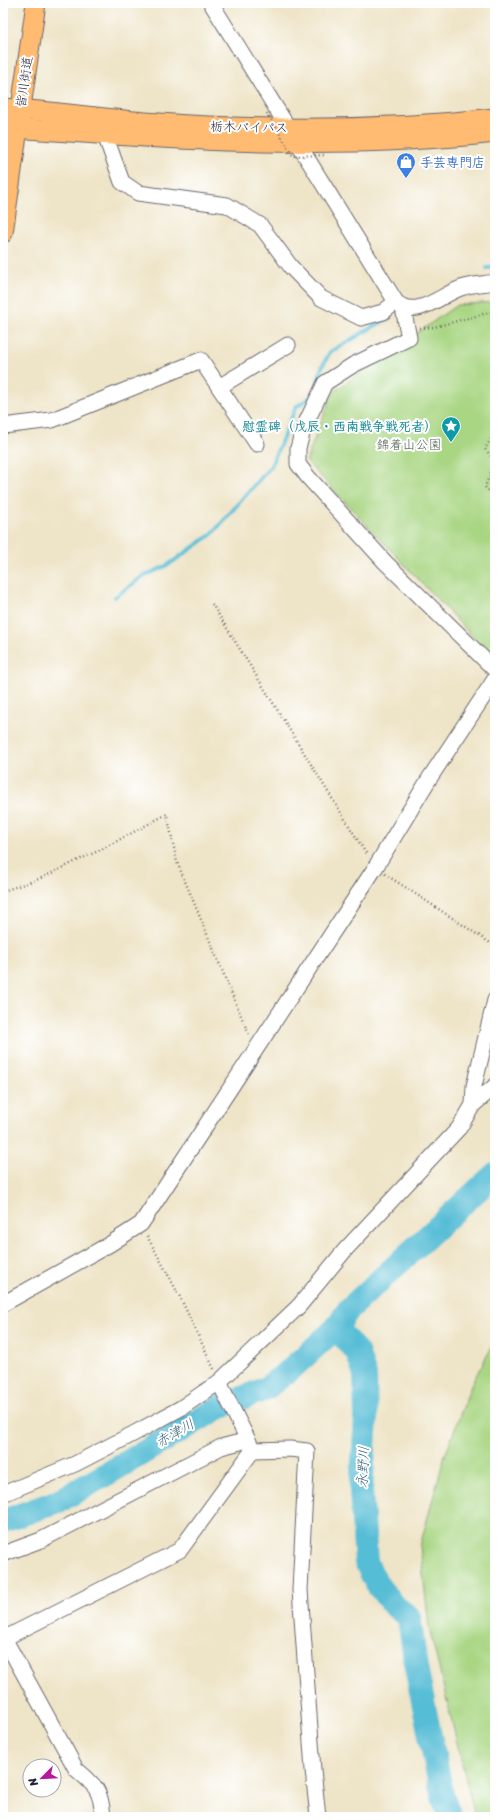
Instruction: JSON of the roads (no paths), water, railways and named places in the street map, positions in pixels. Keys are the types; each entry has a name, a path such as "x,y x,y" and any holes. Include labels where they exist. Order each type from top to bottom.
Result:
{"main road":[{"name":"皆川街道","path":"3,233 12,108 36,3"},
{"name":"栃木バイパス","path":"12,108 144,122 237,127 374,142 425,140 495,133"},
{"name":"栃木バイパス","path":"10,128 105,135 292,134 495,118"}],"street":[{"path":"211,3 400,305 409,338 353,365 325,383 302,434 298,448 298,464 385,562 495,670"},
{"path":"105,135 122,182 138,193 227,205 260,225 291,268 321,298 361,318 383,312 400,305 415,309 462,287 495,282"},
{"path":"219,387 288,344"},
{"path":"3,426 52,420 201,360 257,444"},
{"path":"3,1304 110,1244 141,1224 374,868 429,778 495,679"},
{"path":"474,1105 474,1086 495,1000"},
{"path":"3,1494 75,1464 157,1422 220,1385 299,1306 345,1250 458,1128 474,1105 495,1086"},
{"path":"220,1385 248,1439"},
{"path":"103,1817 102,1799 94,1784 76,1769 4,1639 180,1550 248,1439"},
{"path":"3,1554 41,1540 221,1447 248,1439 290,1449 307,1450 300,1590 313,1770 318,1817"}],"waterway":[{"path":"487,268 495,267"},
{"path":"317,384 322,367 330,352 390,317"},
{"path":"115,597 142,577 168,565 212,534 271,466 296,407 312,396"},
{"name":"赤津川","path":"3,1521 59,1501 222,1406 265,1389 290,1370 336,1328 349,1309 495,1174"},
{"name":"永野川","path":"336,1328 357,1352 365,1375 366,1418 361,1490 366,1562 376,1583 393,1605 409,1617 416,1667 442,1794 450,1817"}],"place":[{"name":"手芸専門店","path":"406,179"},
{"name":"慰霊碑（戊辰・西南戦争戦死者）","path":"451,443"}],"park label":[{"name":"錦着山公園","path":"409,444"}]}
